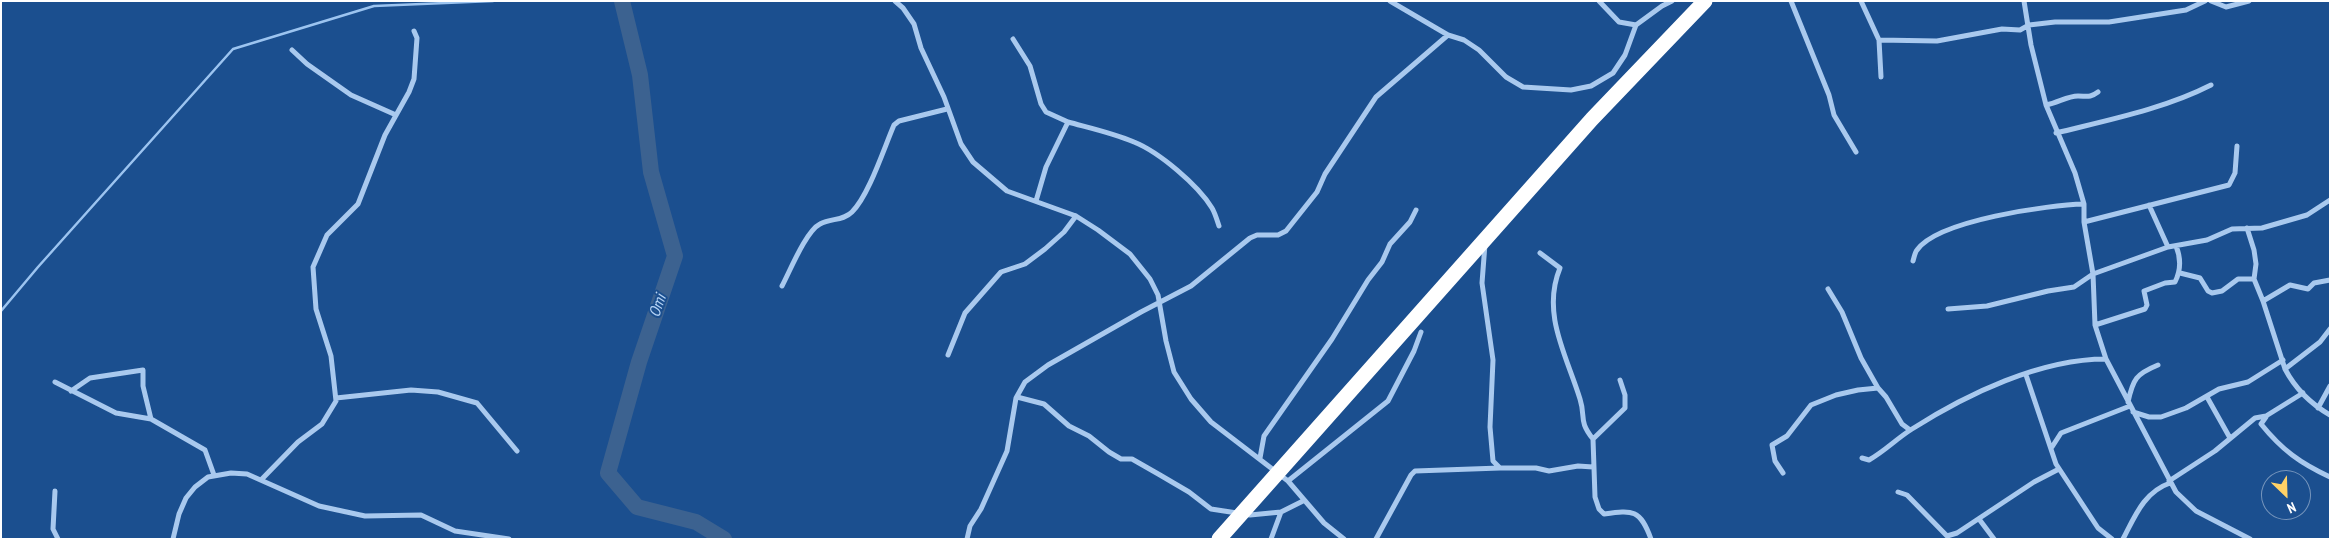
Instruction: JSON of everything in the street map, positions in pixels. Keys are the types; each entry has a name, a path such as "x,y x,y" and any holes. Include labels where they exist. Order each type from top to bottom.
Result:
{"highway":[{"path":"1218,539 1592,119 1705,1"}],"street":[{"path":"895,1 903,8 914,24 921,48 944,97 961,144 973,162 1008,191 1076,216 1130,254 1150,279 1158,295 1174,372 1191,399 1211,422 1288,481 1303,501 1324,523 1344,539"},
{"path":"1390,1 1448,34 1464,40 1478,50 1506,77 1523,87 1571,90 1591,86 1613,73 1625,55 1636,25 1672,1"},
{"path":"1598,1 1619,22 1636,25"},
{"path":"1791,1 1829,95 1834,115 1856,152"},
{"path":"1861,1 1880,40 1881,76"},
{"path":"2024,1 2031,45 2046,105 2056,133 2075,173 2084,204 2084,222 2094,274 2095,325 2106,359 2176,492 2196,511 2250,539"},
{"path":"1880,40 1937,41 2002,29 2020,30 2029,25 2055,22 2109,22 2186,10 2206,1"},
{"path":"2211,1 2226,7 2249,1"},
{"path":"262,480 298,442 322,424 336,398 331,356 316,309 313,267 327,235 358,204 375,157 414,79 417,38 414,31"},
{"path":"967,539 970,526 981,509 1006,451 1017,397 1025,382 1048,366 1141,312 1191,286 1250,238 1257,234 1278,235 1286,231 1317,192 1325,174 1376,97 1448,34"},
{"path":"1013,38 1030,66 1041,104 1046,112 1068,122 1105,131 1135,142 1161,158 1201,196 1212,209 1219,226"},
{"path":"292,50 307,64 351,95 396,115"},
{"path":"2056,133 2119,117 2196,93 2211,85"},
{"path":"2046,105 2060,103 2065,98 2093,96 2098,92"},
{"path":"782,286 812,230 820,223 842,219 852,212 869,187 894,125 899,121 947,109"},
{"path":"1036,201 1046,167 1068,122"},
{"path":"2084,222 2229,185 2235,174 2237,146"},
{"path":"1948,309 1987,306 2048,291 2074,287 2094,274 2168,247 2207,240 2232,229 2262,228 2307,214 2330,200"},
{"path":"1914,261 1917,250 1932,238 1949,229 2024,212 2063,205 2084,204"},
{"path":"2149,205 2168,247"},
{"path":"1260,458 1264,436 1332,339 1368,280 1382,262 1390,244 1410,222 1416,210"},
{"path":"948,355 965,313 1001,272 1025,264 1064,232 1076,216"},
{"path":"1487,225 1482,283 1493,360 1491,445 1493,461 1500,468"},
{"path":"2247,228 2255,257 2254,279 2285,369 2303,393 2318,408 2330,415"},
{"path":"2095,325 2145,310 2144,291 2165,283 2175,282 2180,273 2179,254 2176,246"},
{"path":"1540,253 1560,268 1555,280 1554,322 1580,401 1583,427 1593,439 1595,497 1599,510 1604,514 1630,512 1640,515 1645,522 1651,539"},
{"path":"2180,273 2200,278 2212,294 2222,290 2238,279 2254,279"},
{"path":"2263,301 2290,285 2308,289 2314,284 2330,280"},
{"path":"1828,290 1842,312 1861,358 1878,388 1886,397 1902,424 1910,430"},
{"path":"2285,369 2320,342 2330,329"},
{"path":"1288,481 1388,401 1414,351 1421,332"},
{"path":"1862,458 1869,460 1883,452 1886,447 1910,430 1971,396 2055,364 2086,359 2106,359"},
{"path":"2130,406 2149,417 2161,417 2186,408 2219,390 2248,382 2283,360"},
{"path":"2130,406 2132,382 2142,372 2158,365"},
{"path":"71,391 90,378 144,370 143,386 151,419"},
{"path":"2026,375 2059,469 2098,528 2112,539"},
{"path":"1593,439 1625,408 1625,395 1620,380"},
{"path":"55,382 116,413 151,419 205,450 214,475"},
{"path":"2318,408 2330,386"},
{"path":"1783,474 1775,461 1772,445 1787,436 1811,406 1836,395 1878,388"},
{"path":"336,398 411,390 438,392 477,403 517,451"},
{"path":"2123,539 2141,506 2151,493 2199,462 2254,418 2266,416 2303,393"},
{"path":"1017,397 1044,404 1069,426 1089,436 1108,452 1121,459 1132,459 1189,492 1211,510 1250,515 1281,512 1303,501"},
{"path":"2207,397 2230,438"},
{"path":"2052,447 2061,433 2130,406"},
{"path":"2266,416 2261,424 2283,450 2309,467 2330,477"},
{"path":"1376,539 1415,471 1536,468 1549,472 1578,466 1593,467"},
{"path":"1898,492 1907,495 1947,536 1957,533 2034,482 2059,469"},
{"path":"173,539 178,514 186,498 195,487 208,477 214,475 247,474 319,506 365,516 420,515 455,530 509,539"},
{"path":"55,492 53,529 58,539"},
{"path":"1271,539 1281,512"},
{"path":"1218,539 1225,529 1250,515"},
{"path":"1979,519 1994,539"}],"waterway":[{"path":"1,311 233,49 374,6 493,1"},
{"name":"Omi","path":"622,1 640,75 651,172 675,256 639,362 608,473 637,507 696,522 724,539"}]}
